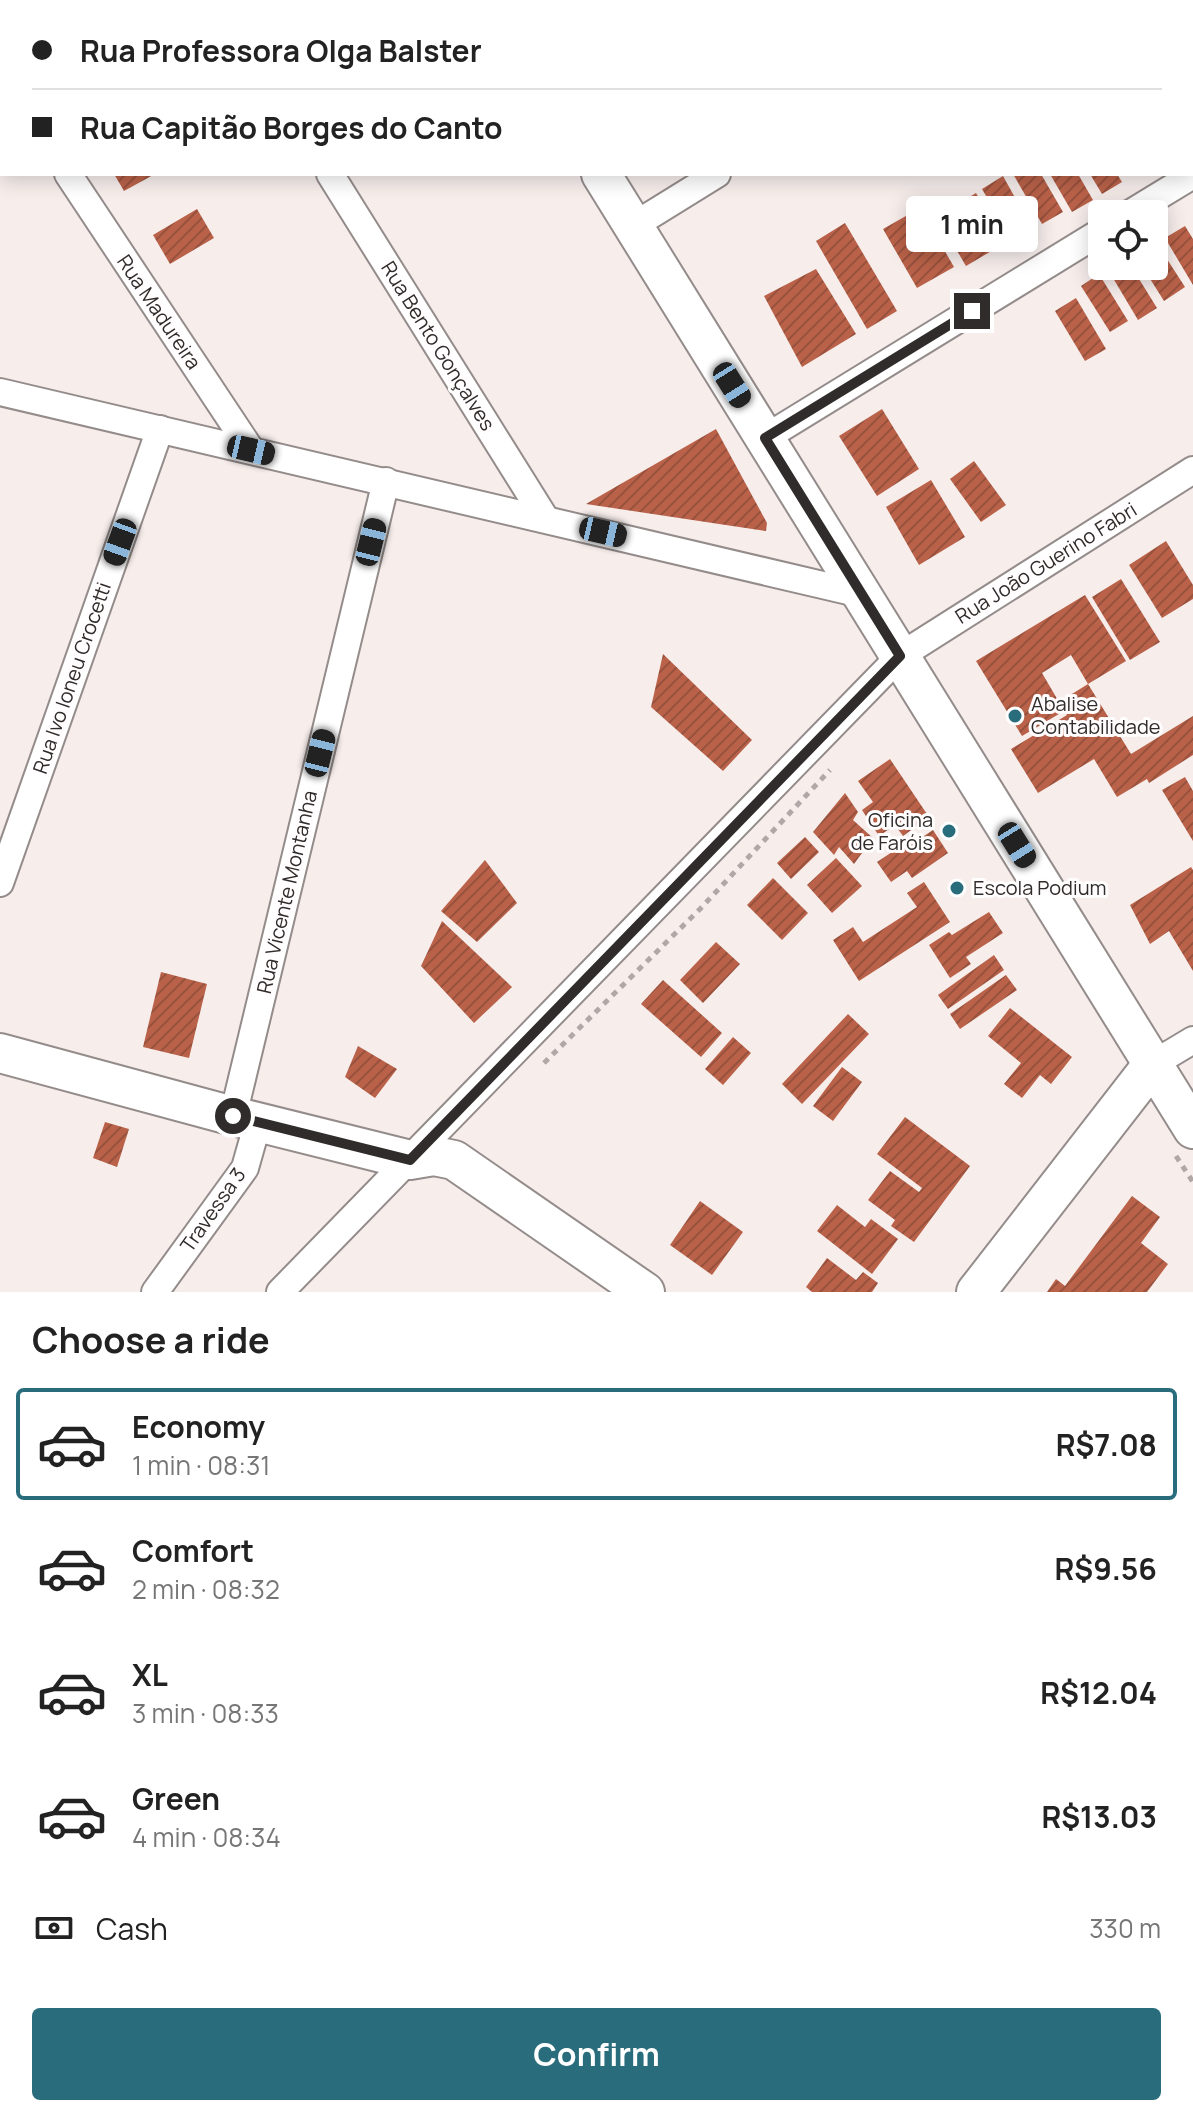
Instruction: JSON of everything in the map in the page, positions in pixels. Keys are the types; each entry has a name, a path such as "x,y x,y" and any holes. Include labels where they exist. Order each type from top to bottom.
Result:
{"main road":[{"path":"602,176 1153,1064 1182,1139"},
{"path":"0,1053 410,1160 434,1156 454,1160 645,1292"},
{"path":"976,1292 1153,1064"}],"street":[{"name":"Rua Madureira","path":"69,176 251,450"},
{"name":"Rua Bento Gonçalves","path":"331,176 545,518"},
{"path":"633,226 714,176"},
{"path":"1152,200 1191,176"},
{"path":"765,438 1088,240"},
{"path":"0,392 861,594"},
{"name":"Rua Ivo Ioneu Crocetti","path":"0,883 160,429"},
{"name":"Rua João Guerino Fabri","path":"280,1292 900,656 1193,470"},
{"name":"Rua Vicente Montanha","path":"246,1119 386,481"},
{"path":"1153,1064 1193,1040"},
{"name":"Travessa 3","path":"155,1292 245,1168 246,1119"}],"path":[{"path":"537,1071 700,909 839,760"},
{"path":"1182,1139 1193,1182"}],"building":[{"path":"115,176 151,176 124,191"},
{"path":"1003,176 1032,228 1012,240 982,189"},
{"path":"1014,176 1042,176 1063,212 1042,224"},
{"path":"1051,176 1079,176 1093,200 1088,200 1072,212"},
{"path":"1091,176 1118,176 1122,182 1102,194"},
{"path":"976,193 1005,243 966,266 937,217"},
{"path":"920,208 954,267 917,288 883,229"},
{"path":"197,209 214,238 170,264 153,235"},
{"path":"845,223 897,311 867,329 816,241"},
{"path":"1185,226 1193,239 1193,285 1168,243 1168,236"},
{"path":"1168,261 1185,287 1164,301 1151,280 1168,280"},
{"path":"816,269 856,334 802,367 764,296"},
{"path":"1090,280 1103,280 1128,321 1110,332 1081,286"},
{"path":"1114,280 1140,280 1157,308 1138,320"},
{"path":"1076,298 1106,349 1085,361 1055,311"},
{"path":"882,409 919,469 877,496 839,436"},
{"path":"716,429 767,523 766,531 586,504"},
{"path":"974,461 1006,505 981,522 950,479"},
{"path":"931,480 965,537 919,565 886,507"},
{"path":"1166,541 1193,585 1193,599 1162,618 1129,565"},
{"path":"1121,579 1160,642 1130,660 1092,597"},
{"path":"1085,595 1126,661 1088,684 1131,754 1193,716 1193,755 1149,783 1147,779 1117,797 1094,759 1038,793 1011,749 1067,715 1064,711 1022,736 976,661","holes":["1071,655 1088,684 1059,702 1042,673"]},
{"path":"663,654 752,740 723,771 651,707"},
{"path":"890,759 929,817 903,836 895,825 879,836 862,810 873,802 858,781"},
{"path":"1185,777 1193,791 1193,841 1162,790"},
{"path":"845,793 858,812 853,820 873,838 854,864 839,847 834,855 813,832"},
{"path":"933,830 948,853 912,878 907,871 891,882 877,862 895,850 892,845 901,840 906,848"},
{"path":"805,837 819,852 791,879 777,863"},
{"path":"836,858 862,886 832,913 807,885"},
{"path":"485,860 517,903 477,942 441,911"},
{"path":"1191,867 1193,971 1169,931 1150,944 1130,905"},
{"path":"773,878 808,913 782,940 747,905"},
{"path":"924,882 950,922 859,981 833,940 853,927 863,942 917,907 907,893"},
{"path":"989,912 1003,933 966,957 971,964 950,978 929,945"},
{"path":"442,921 512,987 474,1023 421,966"},
{"path":"716,942 740,964 703,1003 680,980"},
{"path":"994,955 1004,970 948,1009 938,995"},
{"path":"161,972 207,984 189,1058 143,1047"},
{"path":"1006,975 1017,990 960,1029 950,1014"},
{"path":"663,980 722,1033 701,1057 641,1004"},
{"path":"1010,1008 1072,1057 1051,1084 1040,1075 1022,1098 1004,1084 1021,1063 988,1036"},
{"path":"848,1014 869,1034 802,1104 782,1084"},
{"path":"733,1037 751,1053 723,1085 705,1069"},
{"path":"358,1046 397,1069 375,1098 345,1077"},
{"path":"842,1067 862,1082 833,1121 813,1106"},
{"path":"905,1117 970,1166 914,1242 891,1226 895,1220 868,1200 890,1171 919,1192 922,1188 877,1154"},
{"path":"105,1122 129,1129 117,1167 93,1158"},
{"path":"1132,1196 1160,1217 1141,1243 1168,1264 1147,1292 1047,1292 1056,1279 1065,1286"},
{"path":"700,1201 743,1232 712,1275 670,1245"},
{"path":"837,1205 865,1227 871,1219 898,1239 872,1274 817,1231"},
{"path":"827,1258 856,1280 863,1272 878,1283 872,1292 812,1292 806,1287"}],"place":[{"name":"Abalise Contabilidade","path":"1015,716"},
{"name":"Oficina de Faróis","path":"949,831"},
{"name":"Escola Podium","path":"957,888"}],"route":[{"path":"233,1116 410,1160 900,656 765,438 972,311"}]}
